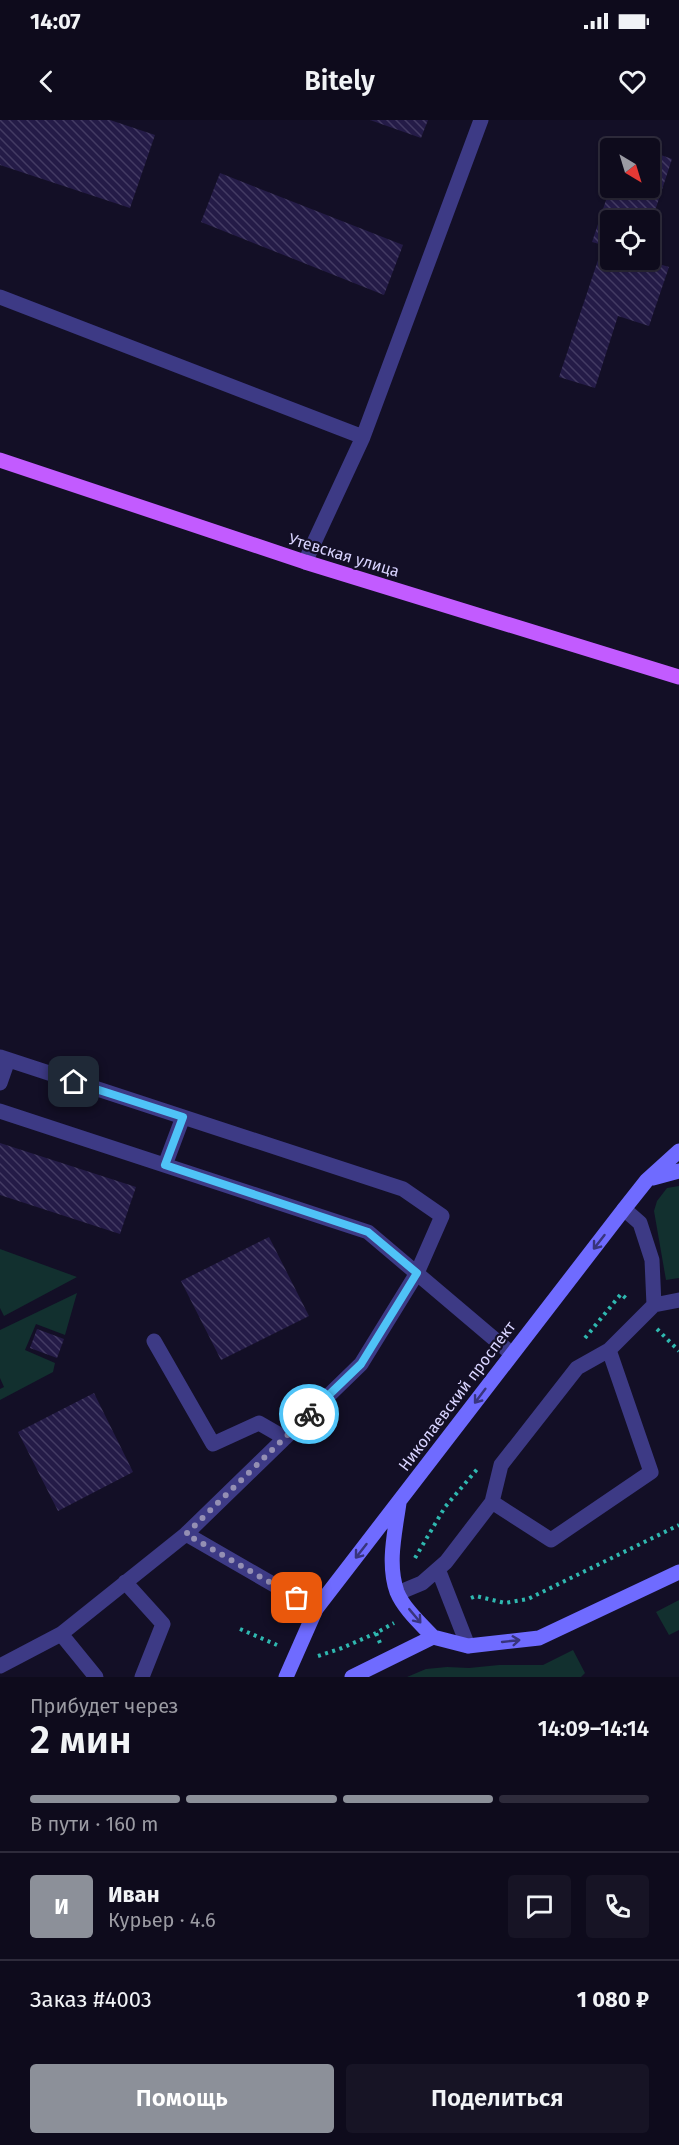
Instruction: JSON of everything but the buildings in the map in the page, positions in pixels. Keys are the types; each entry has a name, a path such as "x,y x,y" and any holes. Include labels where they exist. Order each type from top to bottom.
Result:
{"main road":[{"name":"Утевская улица","path":"0,460 304,562 679,677"},
{"name":"Николаевский проспект","path":"286,1677 316,1609 624,1209 647,1180 679,1151"},
{"path":"647,1180 679,1171"},
{"path":"399,1502 392,1560 398,1593 411,1613 433,1637 468,1646 539,1638 679,1572"},
{"path":"352,1677 433,1637"}],"lane":[{"path":"304,562 363,437 481,120"},
{"path":"0,297 363,437"},
{"path":"0,1083 4,1059 403,1190 442,1216 417,1273 361,1364 186,1534 61,1634 0,1666"},
{"path":"0,1111 368,1232 512,1354"},
{"path":"165,1165 183,1117"},
{"path":"624,1209 640,1223 652,1260 654,1305"},
{"path":"398,1593 422,1582 447,1562 492,1502 501,1465 577,1368 609,1350 654,1305 679,1300"},
{"path":"154,1341 213,1444 259,1423 285,1438"},
{"path":"492,1502 551,1540 651,1472 609,1350"},
{"path":"186,1534 316,1609"},
{"path":"438,1569 468,1646"},
{"path":"125,1582 164,1624 142,1677"},
{"path":"61,1634 96,1677"}],"path":[{"path":"453,1603 476,1596 505,1603 528,1599 679,1525"},
{"path":"386,1660 376,1633 411,1613"}],"green space":[{"path":"679,1186 679,1278 666,1280 654,1211 657,1201 667,1188"},
{"path":"0,1249 77,1277 4,1316 0,1308"},
{"path":"77,1293 65,1335 36,1324 25,1350 55,1363 53,1372 0,1400 0,1389 4,1387 0,1378 0,1330"},
{"path":"679,1600 679,1630 669,1635 656,1612"},
{"path":"573,1650 585,1673 581,1677 407,1677 426,1669 447,1667 543,1665"}],"way so far":[{"path":"297,1598 186,1534 309,1414"}],"route":[{"path":"74,1082 183,1117 165,1165 368,1232 417,1273 361,1364 309,1414"}]}
